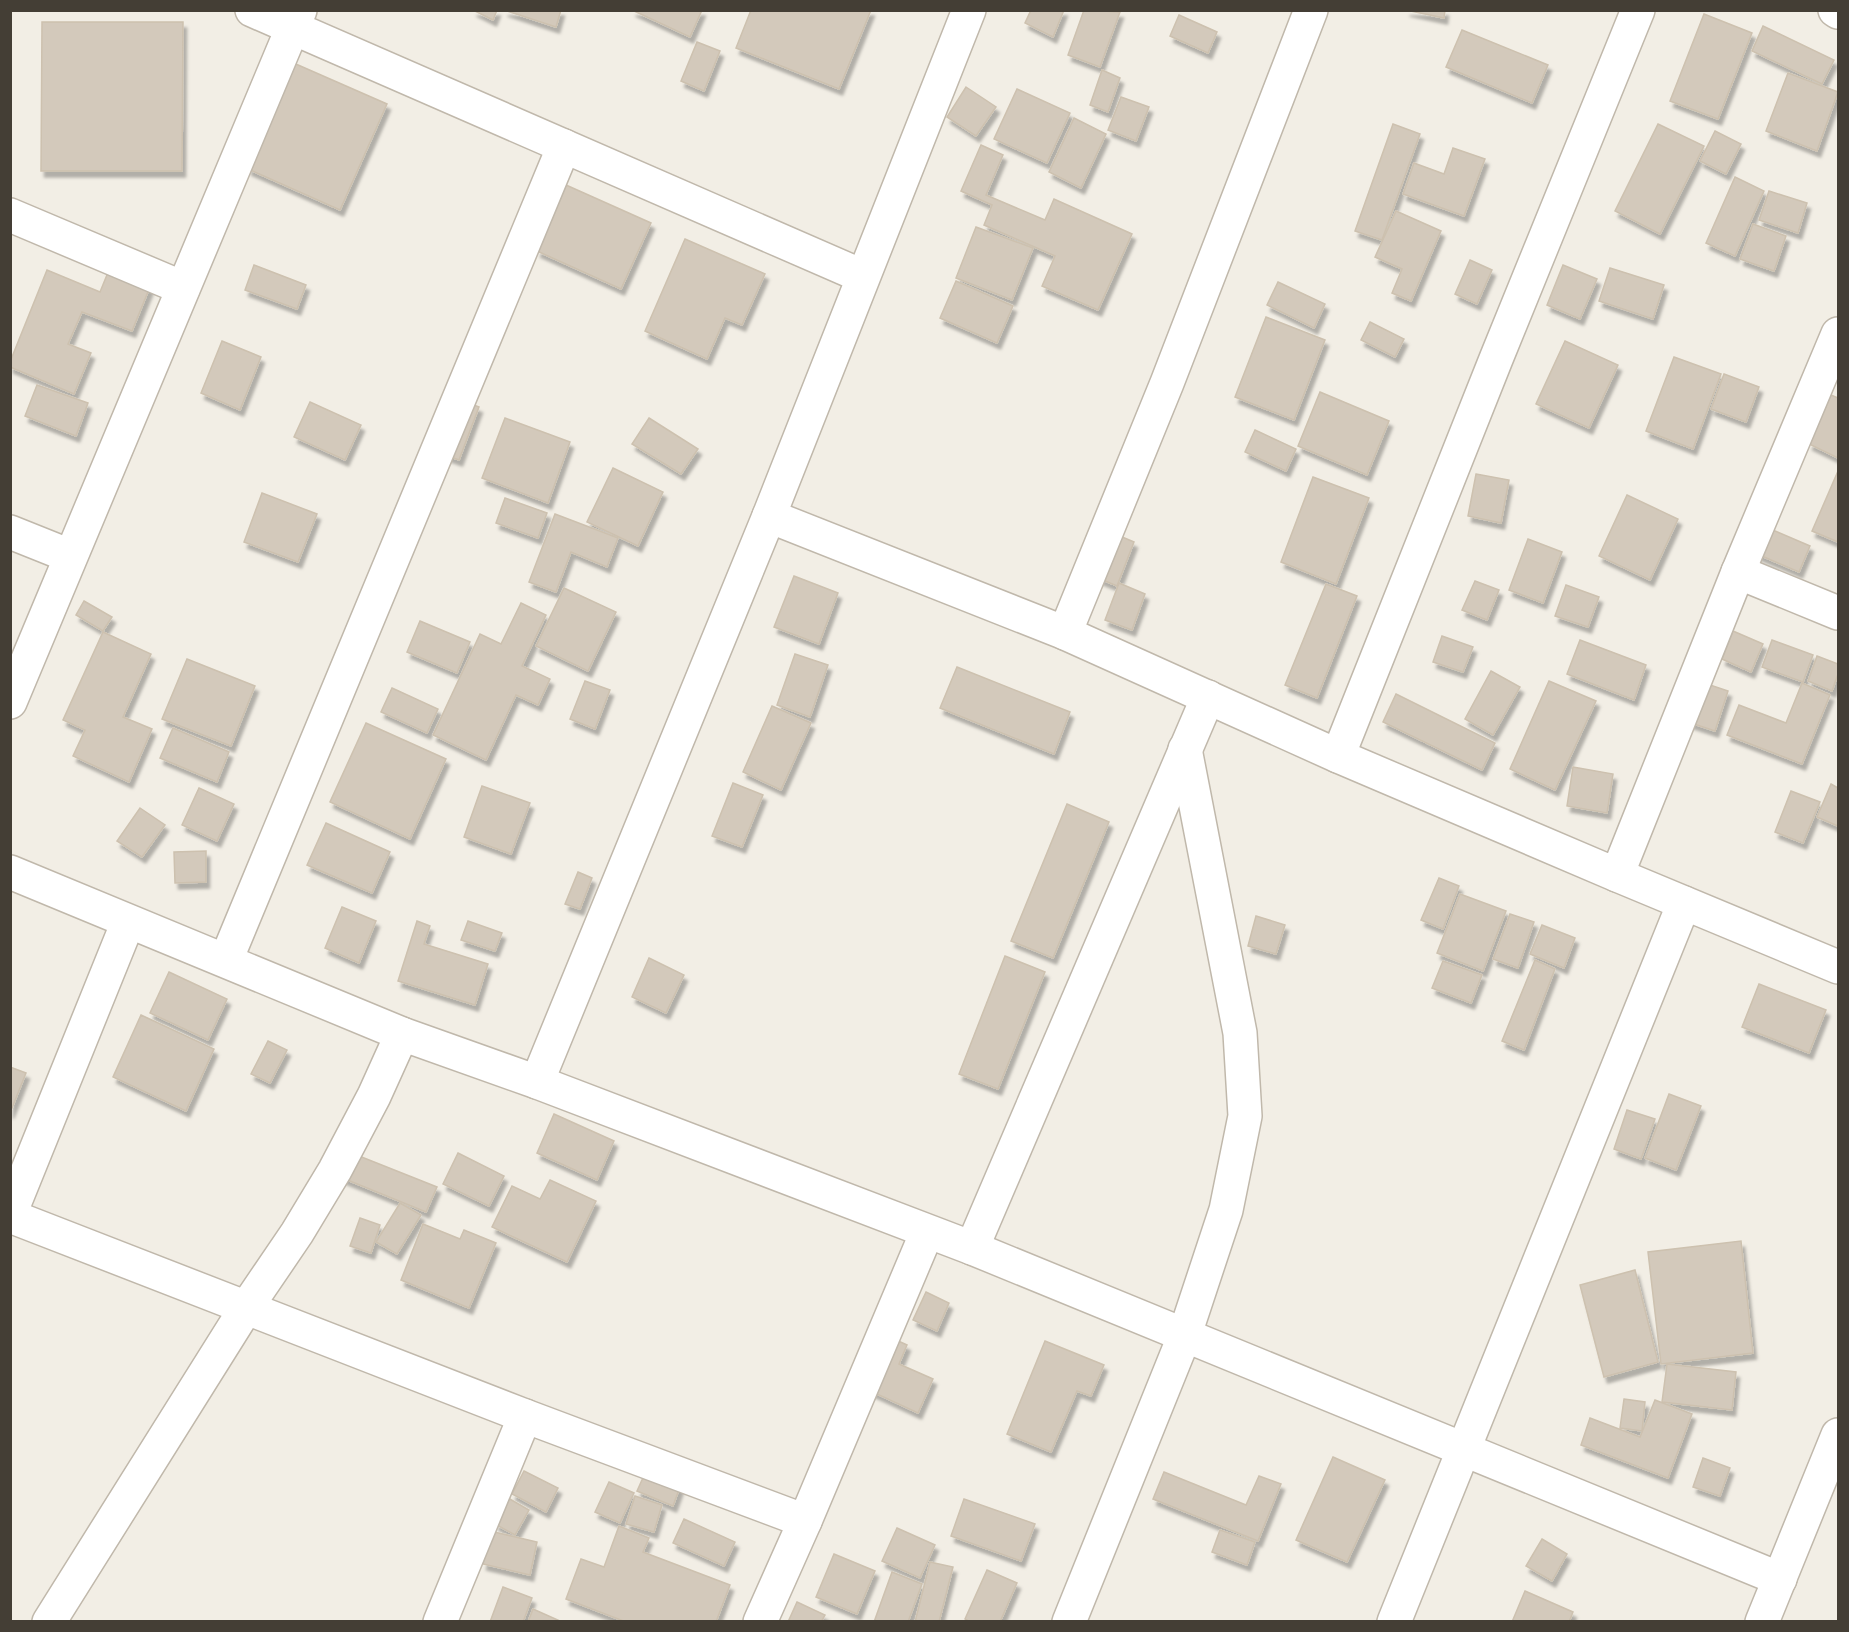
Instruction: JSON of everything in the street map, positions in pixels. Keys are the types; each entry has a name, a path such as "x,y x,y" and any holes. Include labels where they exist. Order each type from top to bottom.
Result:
{"street":[{"path":"252,10 297,19 564,146 862,276"},
{"path":"537,1083 769,516 969,10"},
{"path":"1065,633 1167,383 1311,10"},
{"path":"1338,756 1638,10"},
{"path":"10,702 297,19"},
{"path":"226,960 564,146"},
{"path":"10,215 183,288"},
{"path":"1617,875 1738,572 1839,334"},
{"path":"769,516 1065,633 1338,756 1839,967"},
{"path":"10,532 70,556"},
{"path":"1738,572 1839,613"},
{"path":"972,1248 1208,697"},
{"path":"1069,1622 1184,1337 1226,1210 1245,1116 1240,1033 1185,749"},
{"path":"10,872 402,1034 972,1248 1184,1337 1780,1579"},
{"path":"1394,1622 1684,903"},
{"path":"129,922 10,1215 525,1416 805,1521"},
{"path":"48,1622 335,1170 374,1096 402,1034"},
{"path":"760,1622 927,1232"},
{"path":"440,1622 525,1416"},
{"path":"1762,1622 1839,1435"}],"building":[{"path":"473,10 497,10 493,20"},
{"path":"504,10 561,10 556,27"},
{"path":"632,10 702,10 690,37"},
{"path":"751,10 871,10 839,89 736,48"},
{"path":"1031,10 1064,10 1053,37 1025,23"},
{"path":"1084,10 1120,12 1100,67 1068,55"},
{"path":"1406,10 1445,10 1444,18"},
{"path":"1704,14 1752,33 1718,119 1670,101"},
{"path":"1179,15 1217,32 1208,53 1170,36"},
{"path":"42,22 183,22 182,171 41,171"},
{"path":"1763,26 1834,60 1822,84 1752,51"},
{"path":"1462,30 1548,65 1532,103 1446,67"},
{"path":"697,42 720,51 704,91 681,81"},
{"path":"273,54 387,104 340,210 248,169"},
{"path":"1102,70 1120,78 1108,112 1090,105"},
{"path":"1788,73 1838,92 1817,151 1766,131"},
{"path":"966,87 996,107 976,136 947,117"},
{"path":"1017,89 1070,113 1047,163 994,139"},
{"path":"1121,97 1149,107 1136,141 1108,130"},
{"path":"1074,118 1106,134 1081,188 1049,172"},
{"path":"1393,124 1420,134 1382,240 1355,231"},
{"path":"1658,124 1704,146 1660,234 1615,211"},
{"path":"1715,131 1741,144 1726,174 1700,161"},
{"path":"981,145 1003,155 986,195 1045,220 1054,199 1132,234 1098,310 1042,286 1055,256 984,225 992,205 961,191"},
{"path":"1453,148 1485,159 1464,216 1403,194 1414,163 1444,174"},
{"path":"1735,177 1764,191 1735,256 1706,243"},
{"path":"566,185 651,223 621,289 537,251"},
{"path":"1769,191 1807,203 1798,233 1759,220"},
{"path":"1396,211 1441,231 1411,301 1392,293 1402,269 1375,257"},
{"path":"1753,224 1786,236 1774,271 1740,259"},
{"path":"976,227 1033,248 1012,300 956,278"},
{"path":"685,239 765,274 742,325 725,318 707,359 645,331"},
{"path":"1470,260 1492,270 1477,304 1455,294"},
{"path":"111,265 152,282 132,331 82,312 68,344 91,353 74,394 10,367 47,270 100,292"},
{"path":"254,265 306,285 297,309 245,290"},
{"path":"1563,265 1597,279 1580,319 1547,305"},
{"path":"1610,268 1664,285 1653,319 1599,301"},
{"path":"956,281 1013,306 997,343 940,318"},
{"path":"1278,282 1325,304 1314,328 1267,305"},
{"path":"1266,317 1325,340 1294,420 1235,397"},
{"path":"1370,322 1404,339 1395,357 1361,340"},
{"path":"222,341 261,357 240,410 201,393"},
{"path":"1565,341 1618,365 1589,428 1536,404"},
{"path":"1674,357 1721,374 1693,449 1646,431"},
{"path":"1724,374 1759,387 1746,422 1711,409"},
{"path":"37,385 88,403 76,436 25,416"},
{"path":"1320,392 1389,421 1367,475 1298,446"},
{"path":"1831,395 1838,398 1838,458 1809,444"},
{"path":"455,398 479,407 459,460 434,451"},
{"path":"310,402 361,425 345,460 294,437"},
{"path":"505,418 570,442 548,503 482,478"},
{"path":"649,418 698,449 681,474 632,444"},
{"path":"1255,430 1296,449 1286,471 1245,452"},
{"path":"613,468 663,492 638,546 587,522"},
{"path":"1838,471 1838,542 1812,531"},
{"path":"1476,474 1509,480 1501,523 1468,516"},
{"path":"1313,477 1369,498 1336,584 1281,562"},
{"path":"262,493 317,514 298,562 244,542"},
{"path":"1627,495 1678,519 1650,580 1599,556"},
{"path":"505,498 547,513 538,538 496,523"},
{"path":"555,514 618,538 607,567 571,552 556,592 529,582"},
{"path":"1768,528 1810,546 1799,572 1757,554"},
{"path":"1115,534 1134,542 1117,586 1098,578"},
{"path":"1528,539 1562,552 1543,603 1509,590"},
{"path":"794,576 838,593 819,644 774,627"},
{"path":"1475,581 1499,590 1487,620 1462,610"},
{"path":"1119,583 1145,594 1132,630 1105,620"},
{"path":"1326,584 1357,596 1317,698 1285,685"},
{"path":"1566,585 1599,597 1588,627 1555,616"},
{"path":"564,588 616,612 588,671 536,646"},
{"path":"84,601 112,617 103,631 76,615"},
{"path":"521,603 546,615 522,666 550,679 538,705 516,695 486,760 433,735 480,634 501,644"},
{"path":"420,621 470,642 457,673 407,652"},
{"path":"1733,631 1763,644 1751,672 1722,659"},
{"path":"103,632 151,654 123,717 152,729 129,782 73,756 85,730 63,720"},
{"path":"1442,636 1473,647 1463,672 1433,662"},
{"path":"1580,640 1646,665 1634,700 1567,674"},
{"path":"1772,640 1813,655 1803,682 1762,667"},
{"path":"795,654 828,665 810,717 777,705"},
{"path":"1817,656 1838,664 1838,674 1832,691 1808,681"},
{"path":"187,659 255,686 231,746 162,719"},
{"path":"957,667 1070,712 1054,754 940,708"},
{"path":"1491,671 1520,687 1493,735 1465,719"},
{"path":"585,681 610,690 595,729 570,719"},
{"path":"1549,681 1596,701 1555,790 1510,769"},
{"path":"1698,681 1728,691 1715,731 1685,721"},
{"path":"1802,683 1830,695 1802,764 1727,735 1739,705 1786,723"},
{"path":"392,688 438,709 427,733 381,712"},
{"path":"1396,694 1495,743 1482,770 1383,722"},
{"path":"772,706 811,723 781,790 743,772"},
{"path":"366,723 446,759 410,839 330,802"},
{"path":"173,728 229,752 217,782 160,758"},
{"path":"1573,767 1613,774 1607,813 1567,806"},
{"path":"733,783 763,795 742,847 712,836"},
{"path":"1831,784 1838,788 1838,826 1817,817"},
{"path":"482,786 530,803 511,854 464,837"},
{"path":"199,788 234,804 217,841 182,825"},
{"path":"1791,791 1820,802 1803,843 1775,832"},
{"path":"1067,804 1109,822 1053,958 1011,941"},
{"path":"140,808 165,825 142,857 117,841"},
{"path":"326,823 390,852 372,893 307,865"},
{"path":"206,851 206,882 175,883 174,852"},
{"path":"578,872 592,878 580,909 565,904"},
{"path":"1439,878 1459,886 1443,929 1421,920"},
{"path":"1460,894 1506,911 1483,971 1437,953"},
{"path":"342,907 376,921 359,963 325,948"},
{"path":"1510,914 1534,922 1518,968 1493,959"},
{"path":"1256,916 1285,925 1276,954 1248,946"},
{"path":"417,921 430,926 424,944 488,964 475,1005 398,981"},
{"path":"468,921 502,933 495,951 461,940"},
{"path":"1542,925 1575,938 1564,968 1530,954"},
{"path":"1005,956 1045,972 998,1089 959,1074"},
{"path":"649,958 684,975 666,1013 632,997"},
{"path":"1535,960 1555,969 1524,1050 1502,1041"},
{"path":"1443,961 1482,975 1471,1003 1432,988"},
{"path":"169,972 227,999 208,1040 150,1013"},
{"path":"1759,984 1826,1010 1809,1053 1742,1027"},
{"path":"141,1015 214,1049 186,1111 113,1077"},
{"path":"268,1041 287,1050 270,1083 251,1074"},
{"path":"10,1067 26,1073 10,1113"},
{"path":"1669,1094 1701,1106 1676,1170 1645,1158"},
{"path":"1627,1110 1655,1119 1641,1159 1614,1149"},
{"path":"554,1114 614,1141 597,1180 537,1153"},
{"path":"349,1152 437,1187 426,1212 340,1177"},
{"path":"458,1153 504,1176 489,1206 443,1184"},
{"path":"550,1180 596,1201 567,1262 492,1227 512,1186 540,1199"},
{"path":"400,1203 421,1215 397,1254 376,1242"},
{"path":"360,1218 380,1225 371,1253 350,1246"},
{"path":"423,1224 460,1239 464,1230 496,1243 469,1308 401,1280"},
{"path":"1741,1241 1753,1353 1661,1364 1648,1252"},
{"path":"1635,1270 1658,1362 1604,1377 1580,1285"},
{"path":"926,1292 949,1303 937,1331 913,1320"},
{"path":"876,1331 907,1345 899,1364 933,1379 918,1413 853,1383"},
{"path":"1045,1341 1104,1365 1091,1396 1077,1391 1051,1452 1007,1434"},
{"path":"1667,1364 1736,1372 1732,1410 1662,1402"},
{"path":"1624,1399 1645,1402 1642,1431 1620,1428"},
{"path":"1655,1400 1692,1414 1668,1478 1581,1445 1590,1418 1640,1437"},
{"path":"1333,1457 1385,1480 1347,1562 1296,1540"},
{"path":"1703,1458 1730,1468 1720,1496 1693,1487"},
{"path":"524,1471 558,1488 546,1512 512,1494"},
{"path":"646,1471 681,1484 673,1506 637,1491"},
{"path":"1164,1472 1246,1505 1259,1476 1281,1484 1258,1541 1153,1499"},
{"path":"609,1482 634,1493 620,1523 595,1512"},
{"path":"635,1496 662,1505 654,1532 626,1524"},
{"path":"508,1498 529,1510 515,1535 495,1524"},
{"path":"964,1499 1035,1524 1021,1561 951,1536"},
{"path":"684,1519 735,1542 724,1566 673,1543"},
{"path":"619,1526 649,1538 643,1552 730,1585 716,1622 626,1622 566,1599 581,1559 604,1567"},
{"path":"897,1528 935,1545 920,1578 882,1561"},
{"path":"1220,1530 1255,1542 1247,1565 1212,1552"},
{"path":"490,1531 537,1542 530,1575 483,1564"},
{"path":"1542,1539 1567,1554 1552,1581 1526,1566"},
{"path":"834,1554 875,1571 857,1614 816,1597"},
{"path":"930,1562 953,1567 939,1622 915,1622"},
{"path":"987,1570 1017,1583 1000,1622 970,1622 965,1619"},
{"path":"892,1572 922,1584 908,1622 874,1622"},
{"path":"503,1587 532,1598 523,1622 490,1622"},
{"path":"1525,1591 1573,1612 1569,1622 1512,1622"},
{"path":"797,1602 825,1615 821,1622 788,1622"},
{"path":"533,1609 560,1621 560,1622 528,1622"}]}
